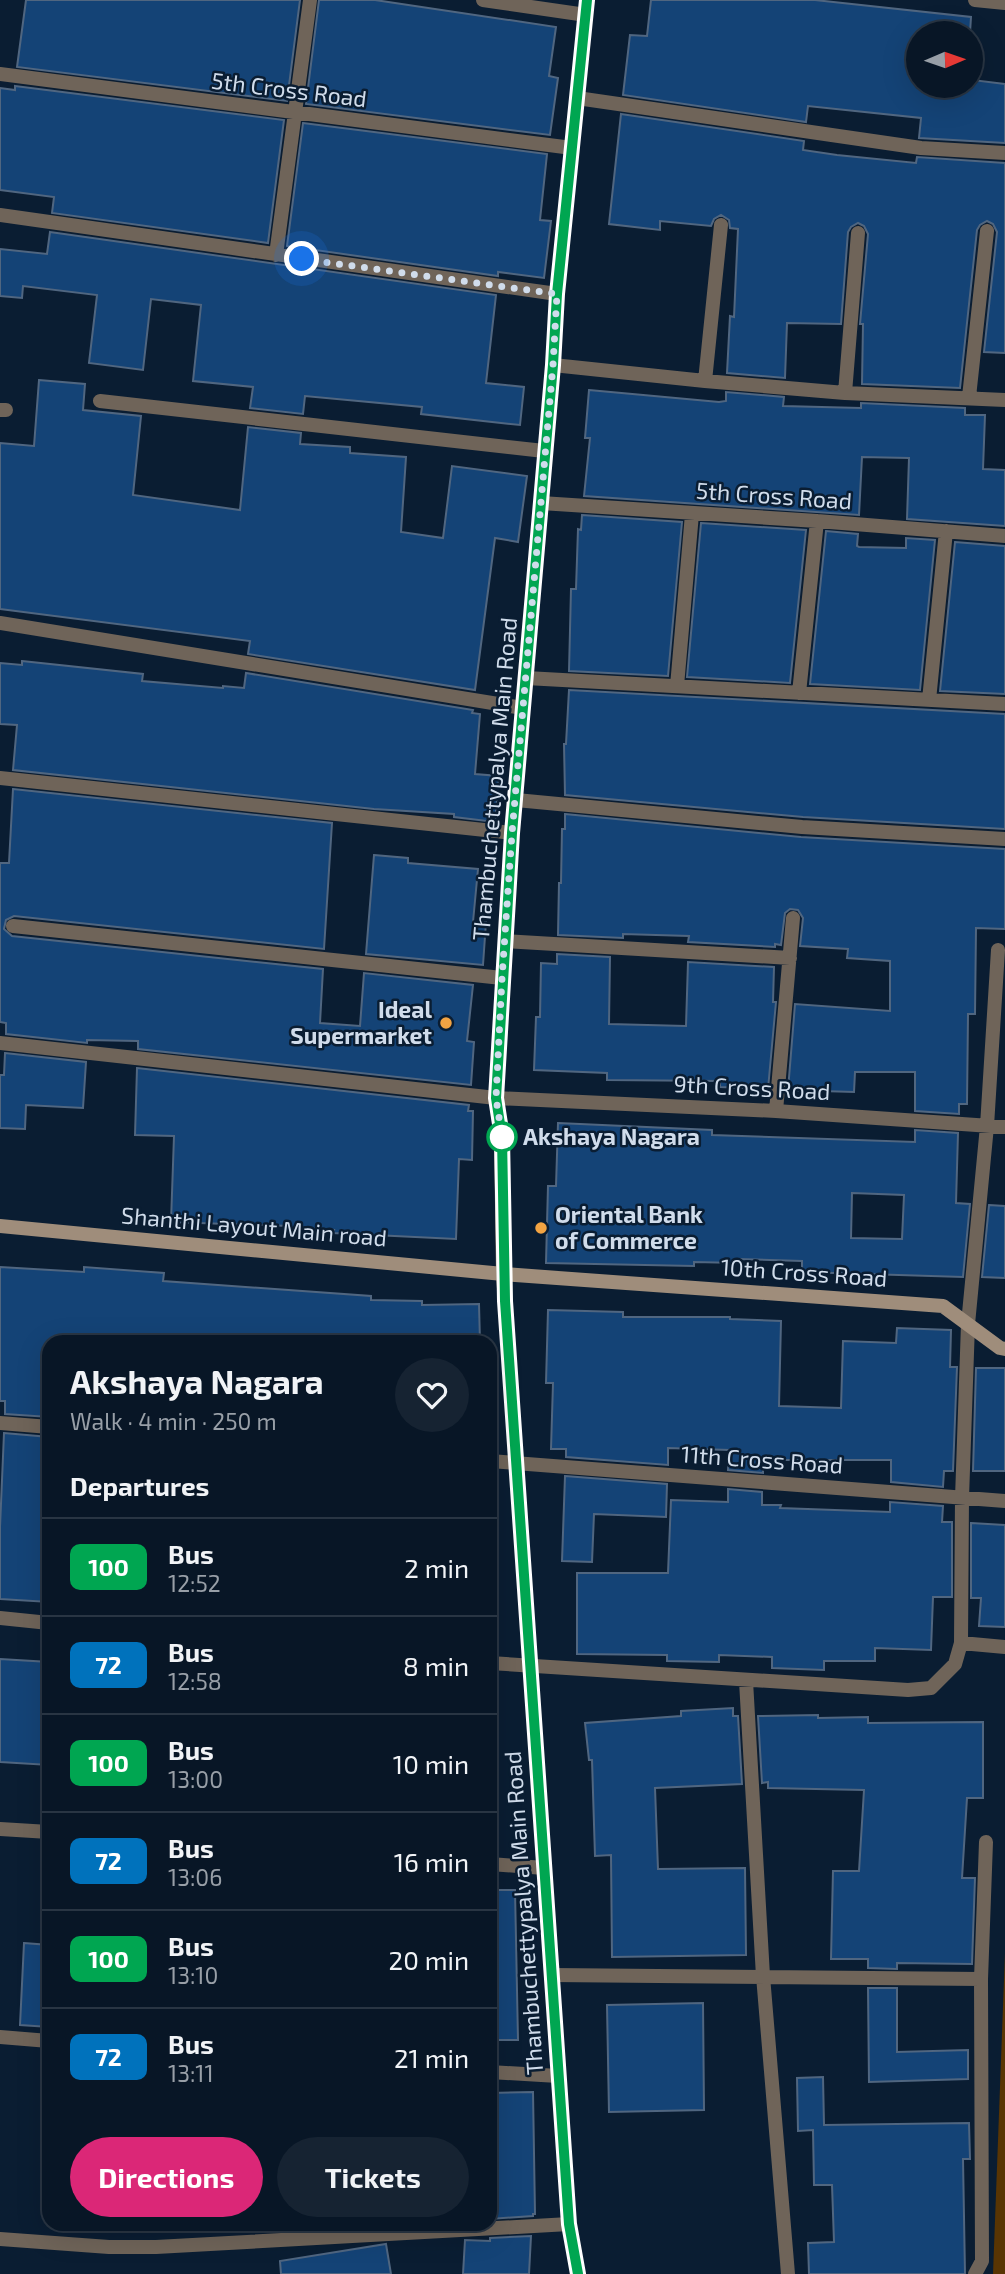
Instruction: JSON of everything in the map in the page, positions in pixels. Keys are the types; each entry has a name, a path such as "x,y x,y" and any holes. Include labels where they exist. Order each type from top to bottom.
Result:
{"main road":[{"name":"Thambuchettypalya Main Road","path":"578,2274 569,2224 558,2076 503,1274 502,1137 496,1098 512,833 557,294 587,7"},
{"name":"Shanthi Layout Main road","path":"0,1226 503,1274"},
{"name":"10th Cross Road","path":"503,1274 943,1306 1005,1349"}],"street":[{"path":"276,255 310,0"},
{"path":"482,0 587,7"},
{"name":"5th Cross Road","path":"0,74 572,148"},
{"path":"576,98 920,148 1005,153"},
{"path":"0,215 557,294"},
{"path":"705,381 721,225"},
{"path":"969,397 987,231"},
{"path":"845,393 858,233"},
{"path":"553,365 845,393 1005,400"},
{"path":"100,401 544,451"},
{"name":"5th Cross Road","path":"541,503 1005,536"},
{"path":"677,686 692,514"},
{"path":"799,693 817,521"},
{"path":"929,700 946,531"},
{"path":"0,623 523,708"},
{"path":"526,678 1005,704"},
{"path":"0,778 512,833"},
{"path":"516,800 802,827 1005,839"},
{"path":"776,1111 793,918"},
{"path":"13,926 502,978"},
{"path":"505,941 790,958"},
{"path":"497,1664 908,1690 931,1688 955,1664 961,1643 962,1498 968,1324 987,1126 998,950"},
{"name":"9th Cross Road","path":"0,1043 496,1098 776,1111 1005,1127"},
{"path":"0,1423 42,1426"},
{"name":"11th Cross Road","path":"497,1462 1005,1501"},
{"path":"0,1618 42,1622"},
{"path":"961,1643 1005,1647"},
{"path":"746,1681 763,1976 788,2274"},
{"path":"0,1829 42,1832"},
{"path":"975,2274 982,2261 981,1979 986,1842"},
{"path":"497,1865 544,1868"},
{"path":"552,1975 981,1979"},
{"path":"0,2037 42,2040"},
{"path":"497,2072 558,2076"},
{"path":"497,2228 569,2224"},
{"path":"0,2239 109,2247 156,2247 443,2231"}],"shaded area":[{"path":"1005,1953 1005,2274 993,2274"}],"building":[{"path":"26,0 300,0 287,101 17,67"},
{"path":"319,0 375,0 556,27 549,76 558,78 550,135 306,104"},
{"path":"651,0 815,0 971,17 971,21 906,21 906,98 984,98 984,81 1005,84 1005,143 919,138 921,118 808,106 806,122 623,95 630,35 647,36"},
{"path":"15,86 284,120 268,243 52,213 54,197 0,190 0,88 15,90"},
{"path":"621,114 804,141 803,150 837,155 916,163 917,157 1005,163 1005,353 984,352 997,232 993,224 987,221 977,230 960,388 862,384 863,324 860,324 868,234 864,226 858,223 848,232 841,324 787,323 785,378 727,373 730,316 734,317 738,229 730,228 729,220 721,215 714,219 711,226 660,221 660,230 609,224"},
{"path":"303,123 547,154 540,220 551,221 544,278 498,272 498,276 287,246"},
{"path":"50,232 496,295 486,383 524,387 520,425 421,414 422,407 305,396 303,414 250,408 253,387 193,381 201,305 151,299 143,370 89,363 97,295 23,286 22,298 0,296 0,249 47,254"},
{"path":"39,380 85,384 83,410 141,416 133,495 240,510 248,427 301,433 300,444 350,447 350,453 406,457 401,532 443,538 452,466 527,476 518,542 495,538 475,690 248,654 250,641 0,609 0,443 34,446"},
{"path":"589,390 719,402 726,401 726,392 784,397 783,406 861,408 861,403 965,408 965,415 985,415 983,469 1005,470 1005,526 907,519 909,458 862,457 859,515 584,496 590,438 585,438"},
{"path":"582,515 682,522 668,676 569,671 571,589 576,589 578,529 581,530"},
{"path":"701,523 806,530 790,683 687,677"},
{"path":"826,531 858,534 859,547 906,548 906,538 935,540 920,690 810,684"},
{"path":"955,542 1005,546 1005,694 940,691"},
{"path":"22,661 143,674 142,681 223,688 244,688 246,673 473,710 472,713 480,714 475,774 499,776 495,822 454,817 454,814 374,809 13,770 17,725 0,724 0,663 22,665"},
{"path":"569,690 1005,714 1005,829 803,817 565,795 564,744"},
{"path":"13,789 332,823 324,949 14,916 6,920 4,929 12,936 323,969 320,1023 360,1026 364,973 473,985 467,1041 474,1042 471,1085 138,1049 138,1041 87,1040 87,1043 6,1034 6,1023 0,1022 0,863 9,863"},
{"path":"565,814 801,837 1005,849 1005,929 976,928 975,1014 968,1014 967,1104 959,1104 959,1114 915,1111 915,1072 855,1072 854,1092 788,1090 795,1004 890,1011 890,961 847,958 848,949 800,946 803,918 798,910 790,909 785,913 781,945 775,944 775,947 688,942 689,936 623,934 623,938 558,935 562,829 565,829"},
{"path":"374,855 408,858 408,863 478,869 473,922 486,922 483,965 366,954"},
{"path":"557,954 610,957 609,1024 686,1026 688,962 774,967 773,1002 776,1002 768,1089 720,1087 720,1081 607,1080 607,1073 534,1070 536,1017 540,1017 541,963 557,964"},
{"path":"5,1053 86,1062 83,1108 26,1105 25,1129 0,1128 0,1075 4,1075"},
{"path":"137,1068 469,1105 468,1111 473,1111 472,1160 459,1159 456,1239 333,1233 334,1230 289,1229 289,1226 171,1222 174,1136 135,1135"},
{"path":"558,1123 712,1130 712,1135 915,1142 915,1130 958,1133 956,1203 970,1204 963,1277 802,1272 802,1261 738,1259 738,1263 694,1262 694,1266 546,1263 548,1186 556,1186","holes":["852,1193 904,1195 902,1239 851,1238"]},
{"path":"989,1205 1005,1206 1005,1278 982,1277"},
{"path":"0,1267 84,1272 84,1267 164,1273 163,1281 371,1296 371,1300 422,1301 422,1305 479,1304 480,1335 42,1335 42,1417 5,1414 5,1401 0,1401"},
{"path":"548,1310 623,1312 623,1317 730,1317 781,1321 779,1406 841,1408 843,1341 896,1343 897,1328 951,1330 950,1367 957,1367 953,1471 944,1471 943,1487 891,1482 891,1460 763,1460 763,1473 728,1470 729,1450 668,1448 668,1465 566,1457 566,1449 551,1449 553,1383 546,1383"},
{"path":"976,1368 1005,1368 1005,1471 973,1471"},
{"path":"4,1433 42,1436 42,1602 0,1599"},
{"path":"565,1476 667,1484 666,1517 594,1514 592,1562 562,1561"},
{"path":"728,1489 762,1492 762,1505 781,1505 780,1508 890,1512 890,1502 943,1506 942,1522 952,1522 952,1597 933,1597 931,1650 875,1648 875,1661 824,1661 824,1670 772,1668 772,1657 719,1655 719,1662 667,1661 667,1655 577,1654 577,1573 668,1573 671,1500 728,1502"},
{"path":"971,1523 1005,1525 1005,1627 979,1626 981,1598 971,1598"},
{"path":"0,1659 42,1662 42,1765 0,1762"},
{"path":"733,1708 733,1716 738,1716 742,1784 655,1788 658,1869 745,1868 746,1955 612,1957 611,1855 595,1856 592,1760 589,1760 585,1723 681,1716 681,1711"},
{"path":"818,1715 818,1718 868,1717 868,1723 983,1722 983,1798 967,1798 962,1878 975,1878 972,1964 897,1963 897,1969 868,1968 868,1959 831,1959 833,1871 859,1871 864,1790 768,1788 768,1782 762,1783 758,1716"},
{"path":"497,1890 515,1890 518,2040 497,2040"},
{"path":"24,1943 42,1944 42,2027 20,2025"},
{"path":"868,1988 897,1988 897,2052 968,2050 968,2079 869,2082"},
{"path":"703,2003 704,2110 609,2112 607,2005"},
{"path":"823,2077 824,2125 969,2123 970,2159 963,2159 965,2274 809,2274 808,2243 834,2242 832,2185 814,2185 813,2130 798,2131 797,2078"},
{"path":"533,2092 533,2216 497,2219 497,2093"},
{"path":"531,2236 529,2274 463,2274 465,2240 490,2241 490,2238"},
{"path":"386,2244 391,2274 281,2274 280,2261"}],"bus line":[{"name":"100","path":"578,2274 569,2224 544,1868 503,1274 502,1137 496,1098 512,833 557,294 587,0"}],"place":[{"name":"Ideal Supermarket","path":"446,1023"},
{"name":"Akshaya Nagara","path":"502,1137"},
{"name":"Oriental Bank of Commerce","path":"541,1228"}],"route":[{"path":"302,259 557,294 502,978 496,1098 502,1137"}]}
